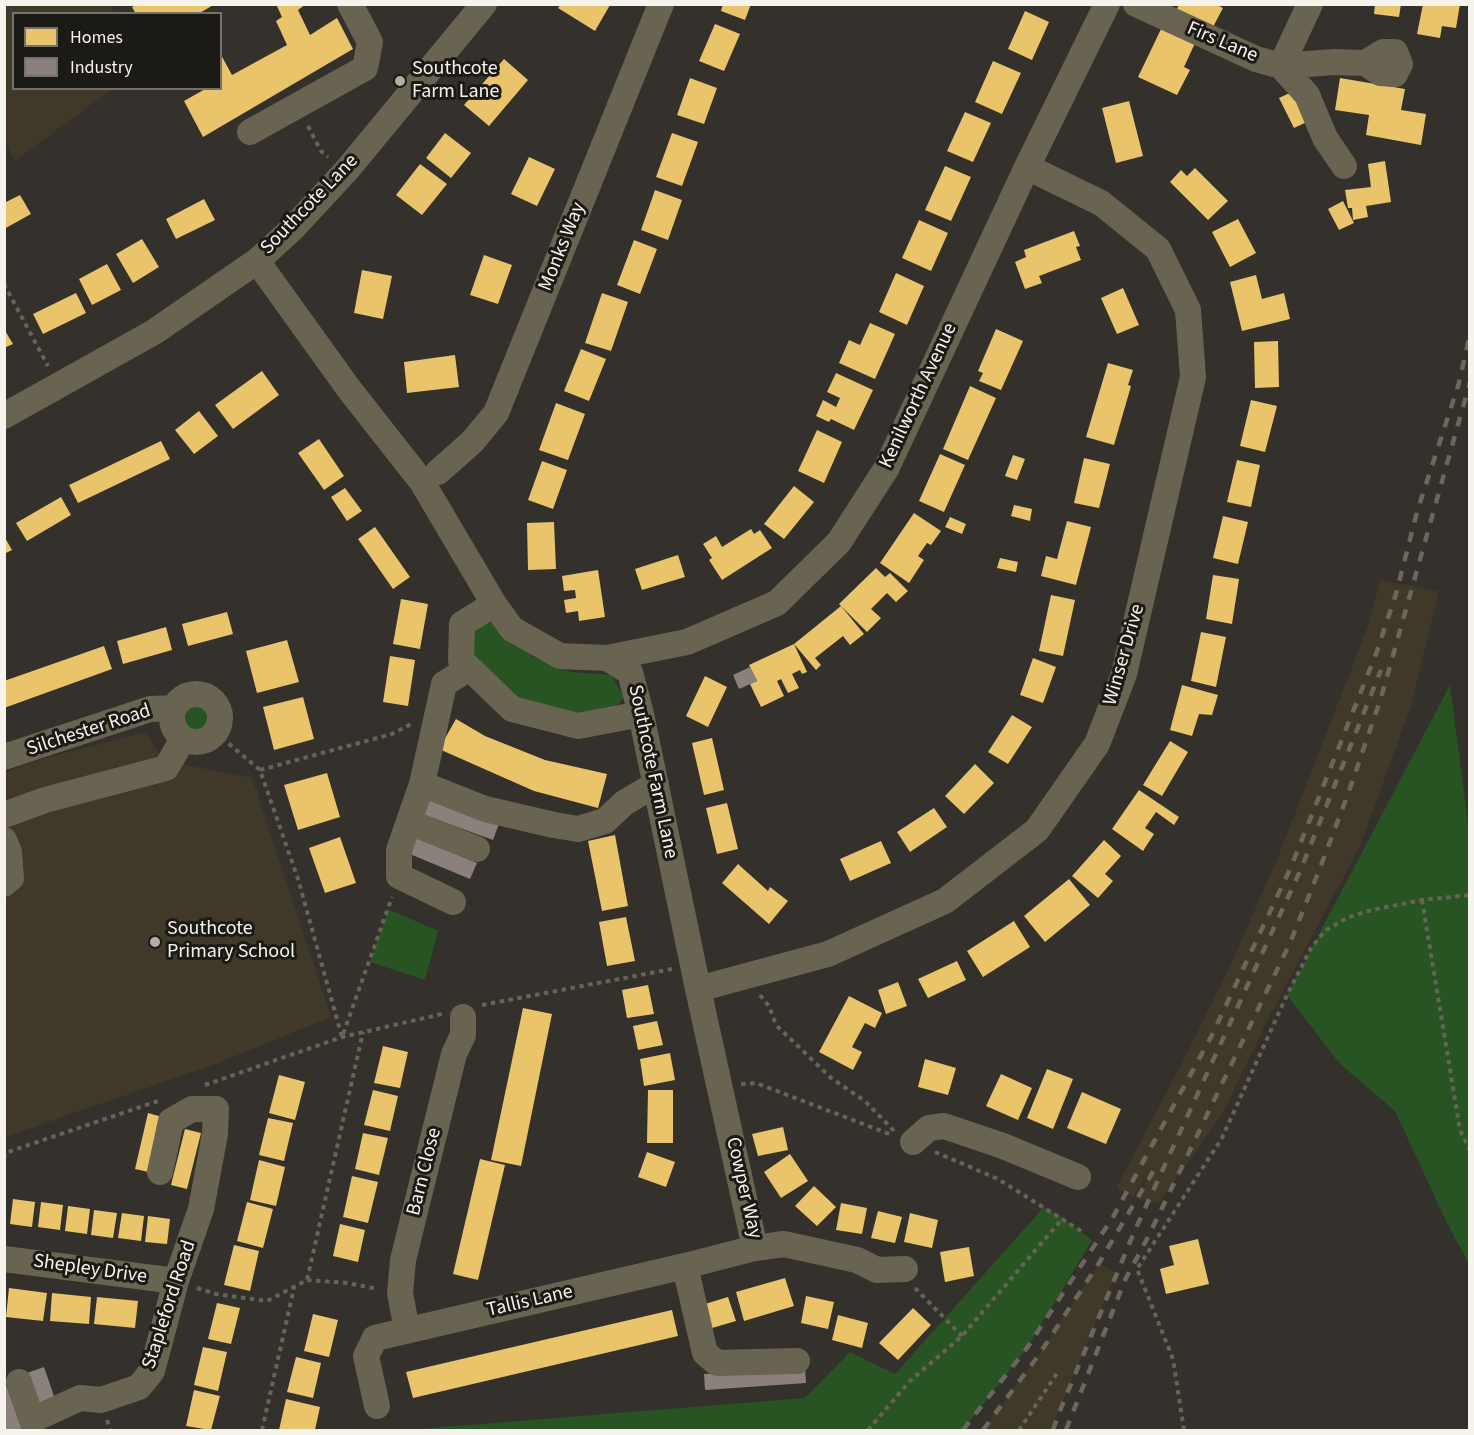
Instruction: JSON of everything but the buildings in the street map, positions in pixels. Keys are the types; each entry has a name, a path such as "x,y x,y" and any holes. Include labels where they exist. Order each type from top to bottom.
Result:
{"street":[{"path":"250,132 366,68 370,42 350,4"},
{"name":"Southcote Lane","path":"4,416 154,332 257,261 292,229 346,171 484,4"},
{"name":"Monks Way","path":"438,472 472,442 496,413 661,4"},
{"name":"Kenilworth Avenue","path":"607,658 687,642 777,603 839,542 886,469 1027,167 1107,4"},
{"name":"Firs Lane","path":"1136,4 1256,59 1281,66 1310,4"},
{"path":"1281,66 1334,62 1365,63"},
{"path":"1281,66 1307,95 1325,138 1344,166"},
{"name":"Winser Drive","path":"695,977 748,977 828,954 945,901 1037,830 1097,744 1124,674 1193,377 1188,310 1158,249 1101,203 1027,167"},
{"path":"257,261 349,389 422,482 494,604 512,629 560,656 607,658"},
{"path":"494,604 462,624 461,660 512,708 578,726 641,714"},
{"name":"Southcote Farm Lane","path":"607,658 630,672 641,714 719,1086"},
{"path":"453,902 399,876 399,850 422,784 444,684 469,668"},
{"name":"Silchester Road","path":"183,739 175,731 171,716 174,708 184,696 192,694 207,697 218,708 220,724 215,732"},
{"name":"Silchester Road","path":"4,757 150,709 174,708"},
{"path":"4,814 45,800 166,768 183,739 204,741 215,732"},
{"path":"422,784 484,809 578,829 605,821 624,803 656,784"},
{"path":"409,822 477,849"},
{"path":"4,840 9,852 11,878 4,884"},
{"name":"Barn Close","path":"406,1330 400,1293 403,1260 454,1054 463,1035 462,1012"},
{"name":"Cowper Way","path":"719,1086 755,1248 784,1244 857,1260 876,1270 905,1269"},
{"name":"Stapleford Road","path":"19,1382 32,1420 80,1398 101,1400 140,1387 152,1371 176,1281 201,1209 215,1134 216,1109 192,1109 171,1121 160,1172"},
{"path":"906,1140 929,1128 944,1126 1003,1146 1078,1177"},
{"name":"Tallis Lane","path":"376,1406 366,1356 375,1338 755,1248"},
{"name":"Shepley Drive","path":"4,1258 176,1281"},
{"path":"685,1266 705,1353 717,1363 797,1361"}],"path":[{"path":"313,136 321,151"},
{"path":"4,284 59,386"},
{"path":"260,770 392,734 421,718"},
{"path":"215,732 260,770 298,879 342,1037"},
{"path":"342,1037 399,876"},
{"path":"1184,1431 1173,1359 1138,1271 1222,1138 1287,995 1311,948 1326,930 1349,917 1372,910 1422,900 1470,895"},
{"path":"1422,900 1460,1130 1470,1151"},
{"path":"195,1088 342,1037 363,1032 462,1012 695,977"},
{"path":"748,977 769,1006 776,1025 831,1078 865,1101 906,1140"},
{"path":"307,1280 363,1032"},
{"path":"4,1158 5,1153 161,1100"},
{"path":"868,1431 910,1381 962,1336 1063,1218"},
{"path":"905,1269 915,1288 962,1336"},
{"path":"176,1281 216,1294 267,1301 307,1280 347,1283 400,1293"},
{"path":"262,1431 294,1287"},
{"path":"1019,1431 1058,1372"}],"shaded area":[{"path":"4,5 110,5 114,12 12,12 12,90 111,90 15,161 5,142"},
{"path":"1380,580 1439,591 1411,706 1360,846 1268,1019 1223,1113 1158,1204 1138,1199 1151,1170 1133,1197 1116,1188 1231,964 1278,857 1367,629"},
{"name":"Southcote Primary School","path":"145,732 159,754 175,763 252,778 331,1017 218,1063 5,1137 4,773 31,762"},
{"path":"1099,1263 1116,1274 1051,1430 983,1430 1038,1356"}],"green space":[{"path":"486,621 500,627 533,657 571,672 611,675 624,697 611,713 557,713 516,698 469,650 470,627"},
{"path":"1450,685 1470,839 1469,1264 1446,1221 1395,1111 1340,1064 1287,995"},
{"path":"196,705 206,709 210,719 206,729 196,733 186,729 182,719 186,709"},
{"path":"388,909 438,931 425,980 370,962"},
{"path":"1044,1207 1092,1240 1027,1348 963,1430 418,1430 805,1398 850,1352 895,1374"}],"railway":[{"path":"963,1430 1027,1348 1113,1217 1211,1037 1291,867 1376,654 1396,594 1417,512 1459,383 1470,334"},
{"path":"1066,1430 1125,1280 1290,943 1320,868 1381,698 1470,382"},
{"path":"1053,1430 1135,1230 1301,869 1381,670"},
{"path":"983,1430 1038,1356 1099,1263 1154,1170"}],"place":[{"name":"Southcote Farm Lane","path":"400,81"},
{"name":"Southcote Primary School","path":"155,942"}]}
